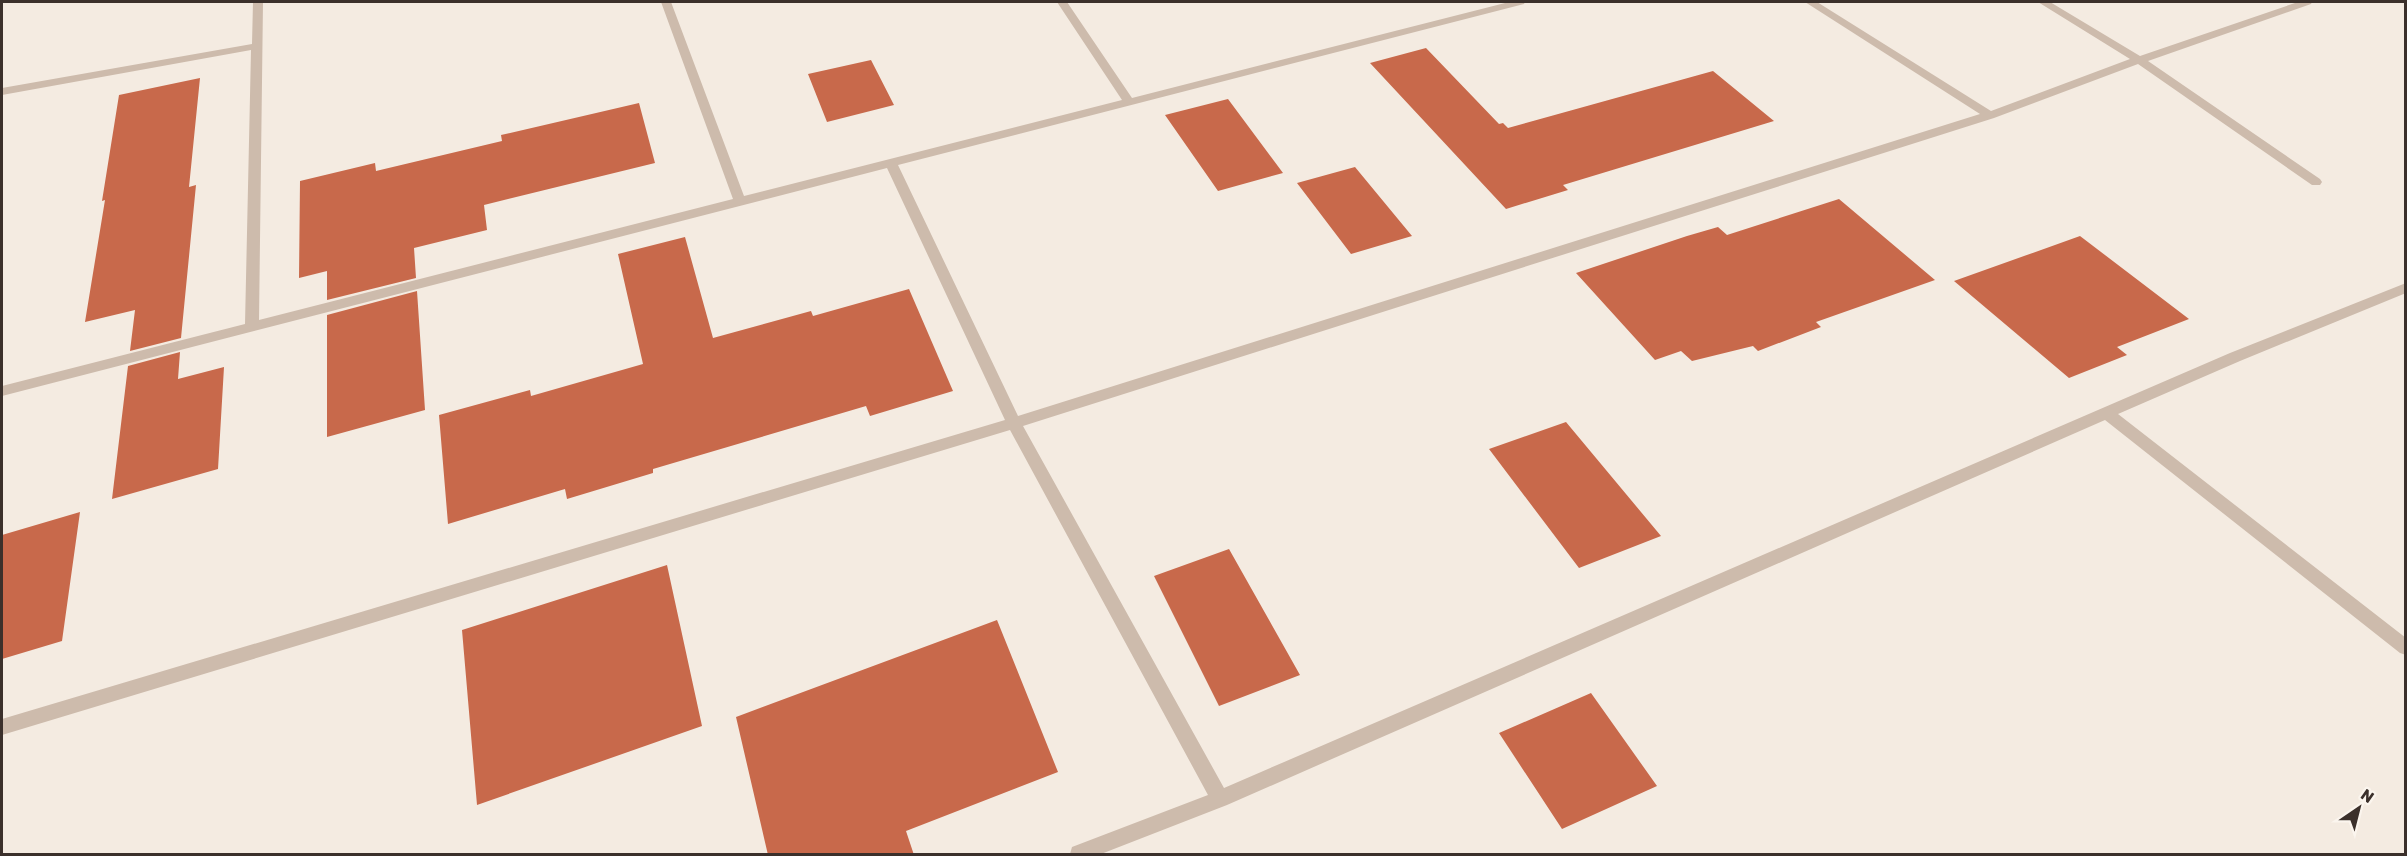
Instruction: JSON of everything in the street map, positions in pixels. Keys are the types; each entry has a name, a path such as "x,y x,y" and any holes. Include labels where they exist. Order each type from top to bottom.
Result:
{"street":[{"path":"252,327 258,2"},
{"path":"666,2 740,202"},
{"path":"1062,2 1129,102"},
{"path":"2,391 1519,2"},
{"path":"1810,2 1990,115"},
{"path":"2043,2 2139,60 2316,182"},
{"path":"2,727 1014,423 1990,115 2307,2"},
{"path":"2,91 257,46"},
{"path":"891,163 1014,423 1220,799"},
{"path":"1079,855 1220,799 2106,413 2406,288"},
{"path":"2106,413 2406,648"}],"building":[{"path":"1426,48 1499,124 1503,123 1508,128 1713,71 1774,121 1563,185 1568,190 1506,209 1370,63"},
{"path":"871,60 894,105 827,122 808,74"},
{"path":"200,78 189,187 196,185 181,338 130,351 135,310 85,322 119,95"},
{"path":"1228,99 1283,173 1218,191 1165,115"},
{"path":"639,103 655,163 484,205 487,230 414,248 416,278 327,300 327,271 299,278 300,181 375,163 376,171 502,141 501,135"},
{"path":"1355,167 1412,236 1351,254 1297,183"},
{"path":"1839,199 1935,280 1816,322 1821,327 1758,351 1753,346 1692,361 1681,351 1655,360 1576,273 1718,227 1727,235"},
{"path":"2080,236 2189,319 2117,347 2127,355 2069,378 1954,281"},
{"path":"685,237 713,338 811,311 813,316 909,289 953,391 870,416 866,406 653,469 653,473 567,499 565,489 448,524 439,415 530,390 531,396 643,364 618,254"},
{"path":"417,291 425,410 327,437 327,315"},
{"path":"180,352 178,379 224,367 218,469 112,499 128,366"},
{"path":"1566,422 1661,536 1579,568 1489,449"},
{"path":"80,512 62,641 2,659 2,535"},
{"path":"1229,549 1300,675 1219,706 1154,576"},
{"path":"667,565 702,726 477,805 462,630"},
{"path":"997,620 1058,772 906,831 914,855 768,855 736,717"},
{"path":"1591,693 1657,786 1562,829 1499,733"}]}
